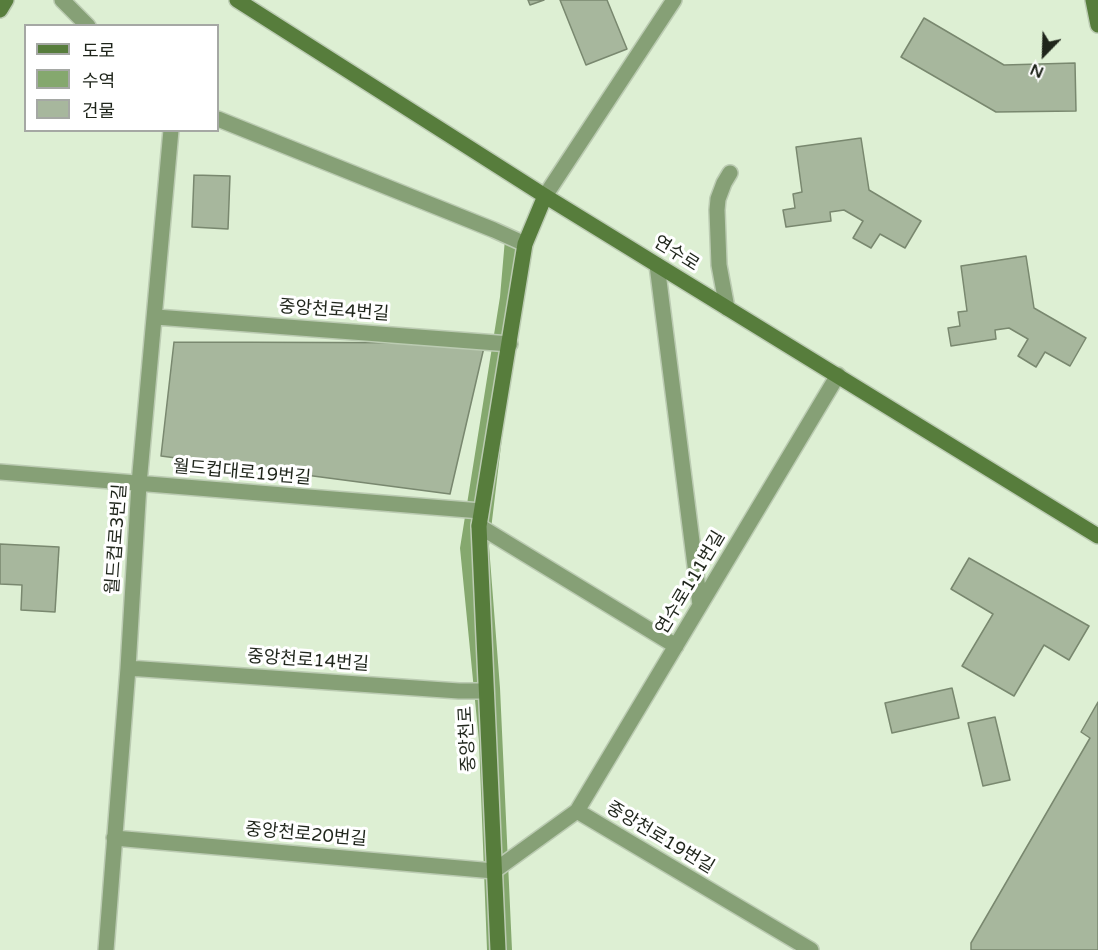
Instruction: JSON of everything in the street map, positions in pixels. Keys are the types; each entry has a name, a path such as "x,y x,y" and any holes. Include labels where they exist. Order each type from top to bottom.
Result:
{"main road":[{"path":"0,10 6,0"},
{"name":"연수로","path":"237,0 546,196 1098,536"},
{"path":"1093,0 1098,25"},
{"name":"중앙천로","path":"498,950 485,691 480,519 525,244 546,196"},
{"path":"1081,526 1098,524"}],"street":[{"path":"62,0 86,24"},
{"path":"546,196 674,0"},
{"path":"219,119 525,244"},
{"name":"월드컵로3번길","path":"106,950 128,668 139,484 156,317 171,132"},
{"path":"727,308 719,265 717,210 721,191 730,173"},
{"path":"657,265 700,605"},
{"name":"중앙천로4번길","path":"156,317 510,344"},
{"name":"연수로111번길","path":"577,811 838,375"},
{"name":"월드컵대로19번길","path":"0,472 480,519"},
{"path":"480,519 676,646"},
{"name":"중앙천로14번길","path":"128,668 485,691"},
{"name":"중앙천로19번길","path":"494,870 577,811 811,950"},
{"name":"중앙천로20번길","path":"114,838 494,870"}],"water":[{"path":"505,239 532,241 511,362 489,546 500,688 512,950 487,950 479,741 460,548 500,297"}],"building":[{"path":"528,0 544,0 530,5"},
{"path":"560,0 607,0 627,49 586,65"},
{"path":"924,18 1004,65 1075,63 1076,111 996,112 901,57"},
{"path":"861,138 869,190 921,221 905,248 880,234 871,248 853,238 863,221 844,210 830,212 831,221 786,227 783,210 795,208 793,194 802,192 796,147"},
{"path":"194,175 230,176 228,229 192,227"},
{"path":"1026,256 1034,308 1086,338 1070,366 1045,352 1036,367 1018,356 1028,339 1009,328 995,330 996,339 951,346 948,328 960,326 958,312 967,311 961,266"},
{"path":"174,342 485,343 450,494 161,456"},
{"path":"0,544 59,547 55,612 21,610 22,585 0,584"},
{"path":"969,558 1089,626 1069,660 1044,645 1014,696 962,666 993,614 951,589"},
{"path":"952,688 959,718 892,733 885,703"},
{"path":"1098,702 1098,950 971,950 971,943 1090,738 1081,732"},
{"path":"995,717 1010,780 983,786 968,723"}]}
